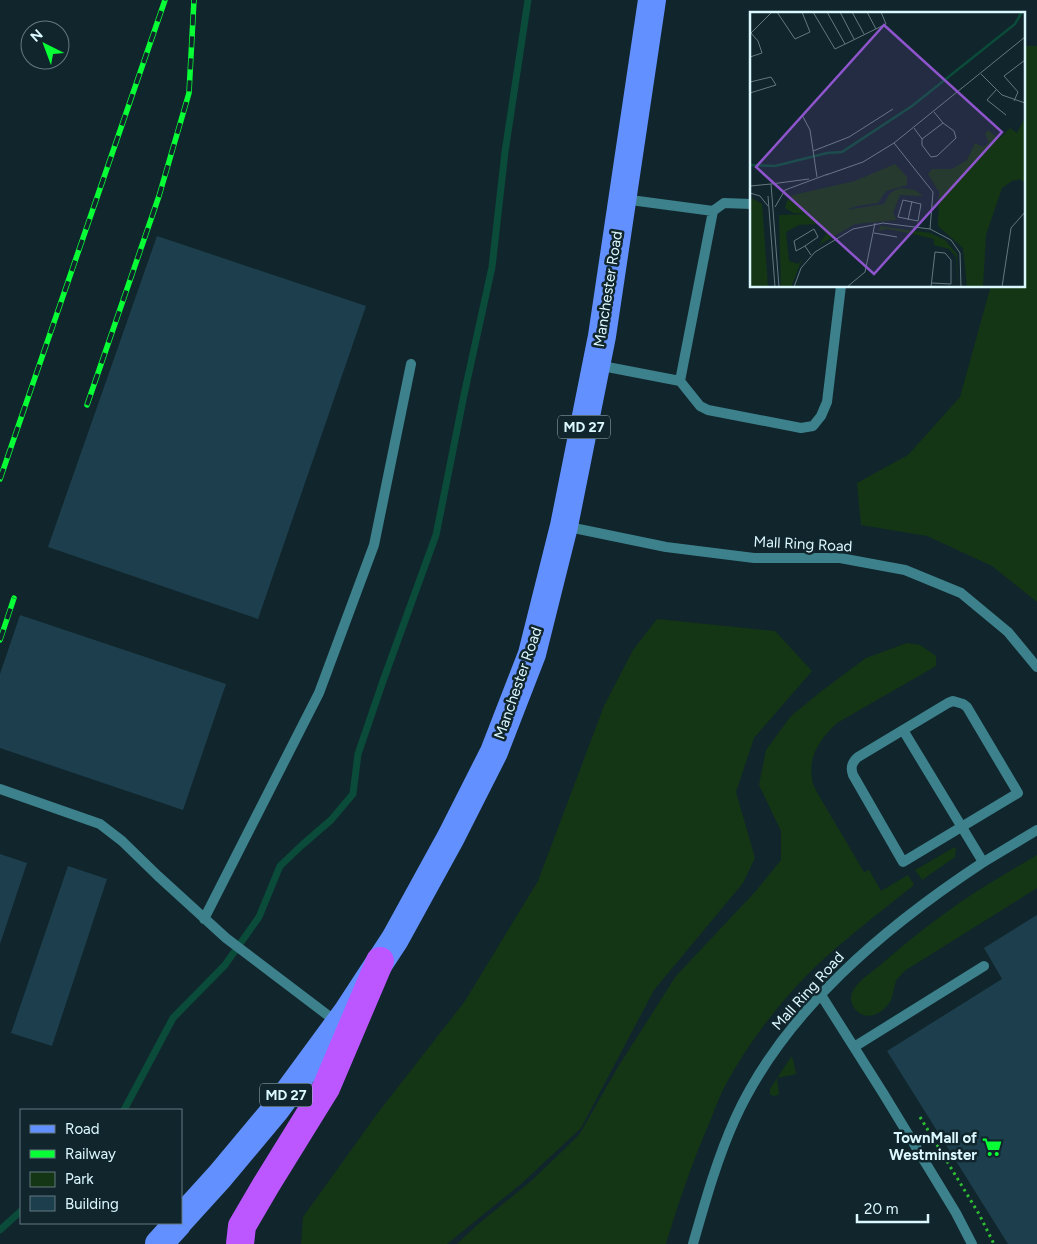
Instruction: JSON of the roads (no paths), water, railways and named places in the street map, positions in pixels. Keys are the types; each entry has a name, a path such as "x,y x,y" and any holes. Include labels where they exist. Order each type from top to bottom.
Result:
{"highway":[{"path":"240,1244 242,1226 326,1088 380,961"}],"main road":[{"name":"Manchester Road","path":"182,1218 276,1109 338,1024 395,939 451,837 494,752 532,654 564,526 602,336 652,0"},
{"path":"159,1244 177,1224"}],"street":[{"path":"622,199 713,211 724,204 750,204"},
{"path":"680,381 713,211"},
{"path":"596,364 680,381 700,406 708,410 801,428 813,426 821,416 827,402 841,288"},
{"path":"204,919 323,684 374,545 411,364"},
{"name":"Mall Ring Road","path":"564,526 666,548 754,558 840,558 905,570 961,593 1008,632 1037,667"},
{"path":"948,703 963,704 1018,793 962,827 903,862 853,775 852,765 858,757 948,703"},
{"path":"903,730 983,862"},
{"path":"0,789 100,824 122,841 226,938 338,1024"},
{"name":"Mall Ring Road","path":"693,1244 709,1189 736,1118 753,1085 773,1053 796,1023 821,994 897,925 939,892 983,862 1037,830"},
{"path":"854,1046 984,966"},
{"path":"821,994 956,1213 972,1244"}],"waterway":[{"path":"125,1109 173,1018 225,965 259,917 280,866 331,820 353,794 358,754 436,535 492,267 505,152 528,0"},
{"path":"0,1230 20,1212"}],"railway":[{"path":"0,479 165,0"},
{"path":"87,405 159,196 189,93 194,0"},
{"path":"0,640 14,598"}],"place":[{"name":"TownMall of Westminster","path":"992,1147"}]}
